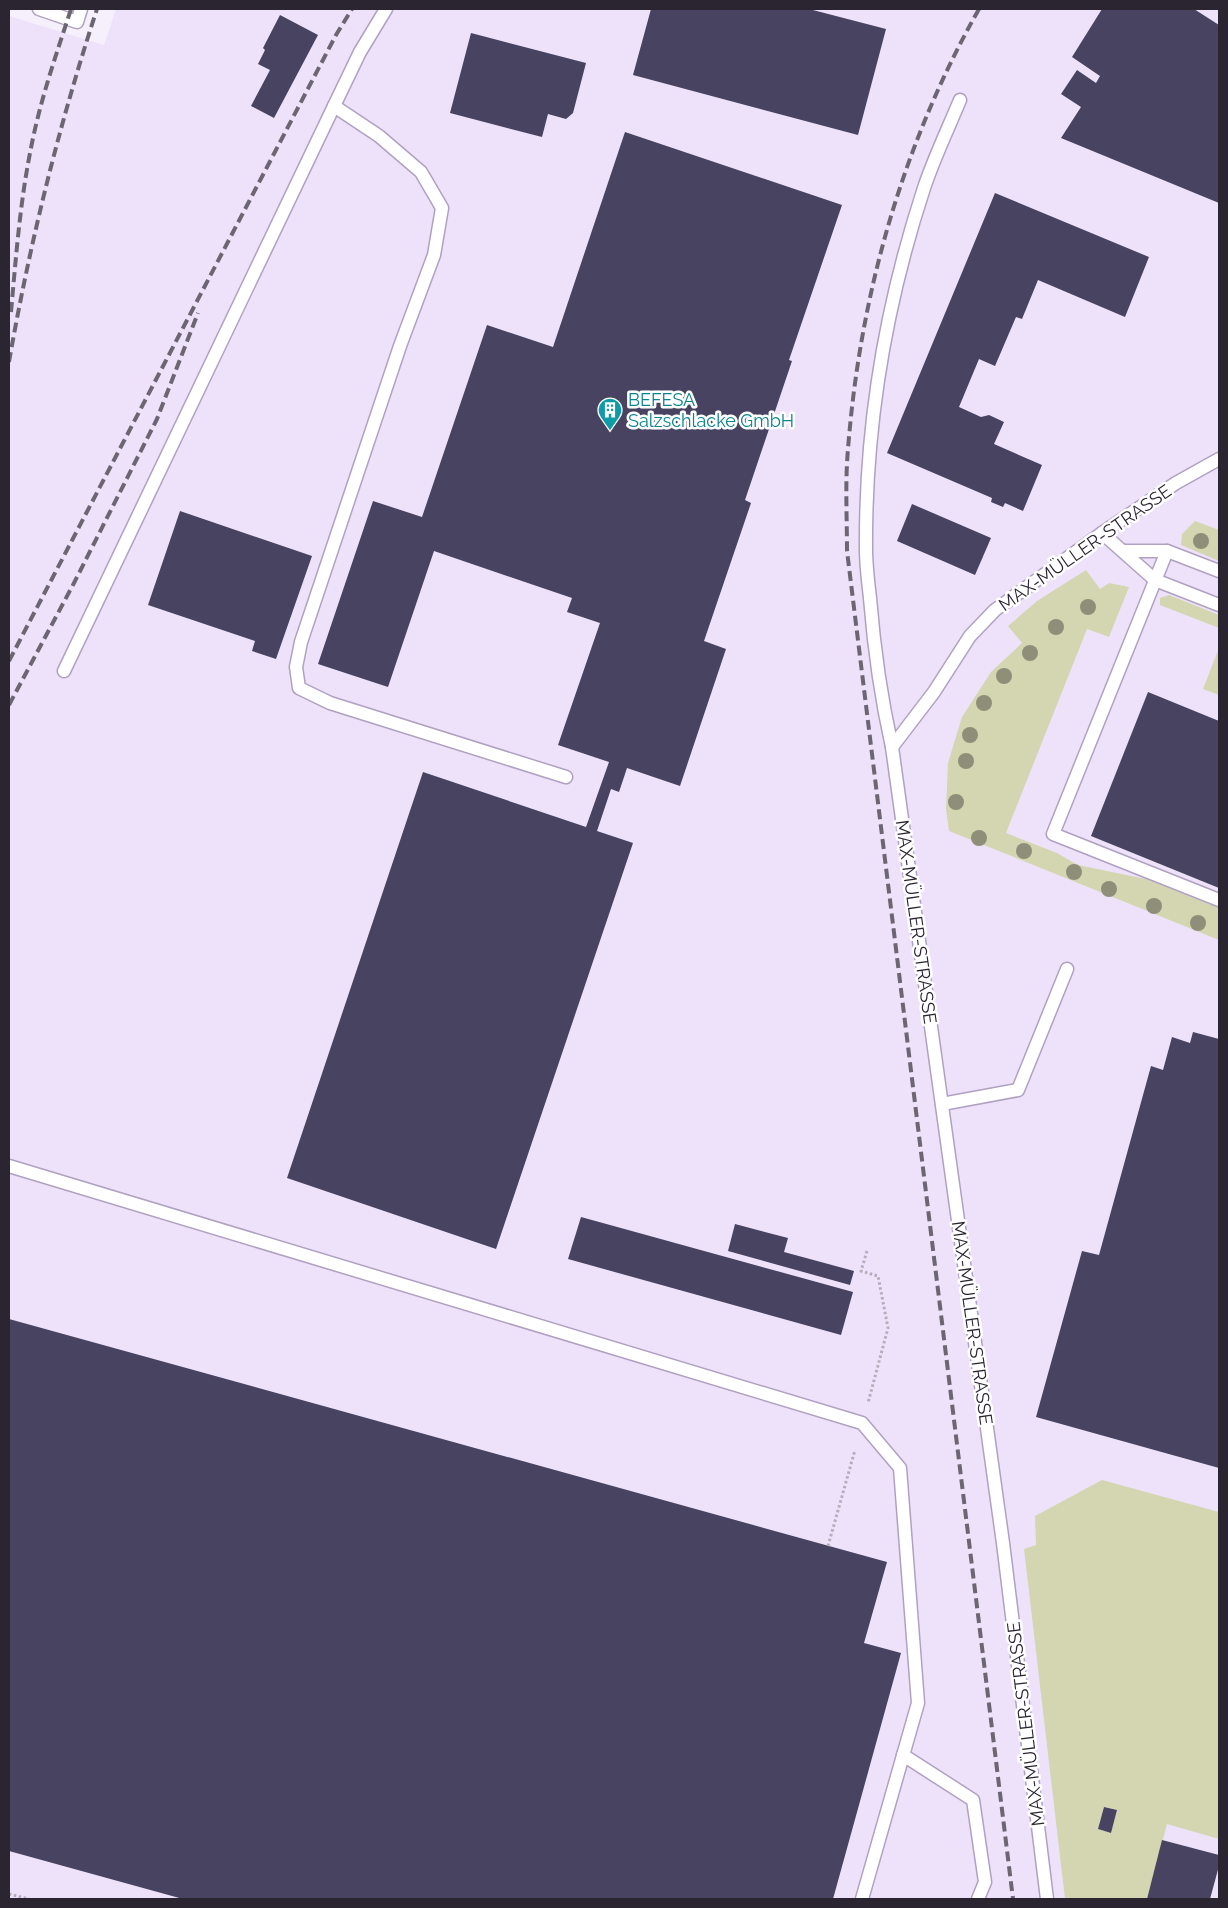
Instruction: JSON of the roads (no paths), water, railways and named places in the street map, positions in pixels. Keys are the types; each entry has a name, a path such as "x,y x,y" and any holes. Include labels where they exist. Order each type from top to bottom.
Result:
{"lane":[{"path":"39,9 77,22 82,9"},
{"path":"64,671 360,52 386,9"},
{"name":"MAX-MÜLLER-STRASSE","path":"960,100 925,186 904,252 885,334 874,399 868,474 866,550 880,688 892,747 1003,1543 1047,1899"},
{"path":"334,106 379,136 421,172 442,208 434,255 400,346 301,642 296,667 299,688 330,703 566,777"},
{"name":"MAX-MÜLLER-STRASSE","path":"892,747 934,692 970,636 995,610 1102,533 1176,483 1219,459"},
{"path":"1102,533 1155,580 1219,605"},
{"path":"1123,552 1167,551 1219,571"},
{"path":"1167,551 1053,834 1219,900"},
{"path":"942,1104 1018,1090 1067,969"},
{"path":"9,1166 862,1423 900,1468 918,1703 862,1899"},
{"path":"903,1755 973,1800 985,1882 978,1899"}],"railway":[{"path":"11,312 27,168 44,95 71,9"},
{"path":"9,362 36,228 70,96 97,9"},
{"path":"9,661 336,35 352,9"},
{"path":"979,9 952,60 928,112 907,166 889,221 875,277 854,391 848,449 846,487 847,551 1013,1899"},
{"path":"9,705 74,583 157,419 198,313"}],"place":[{"name":"BEFESA Salzschlacke GmbH","path":"610,431"}]}
